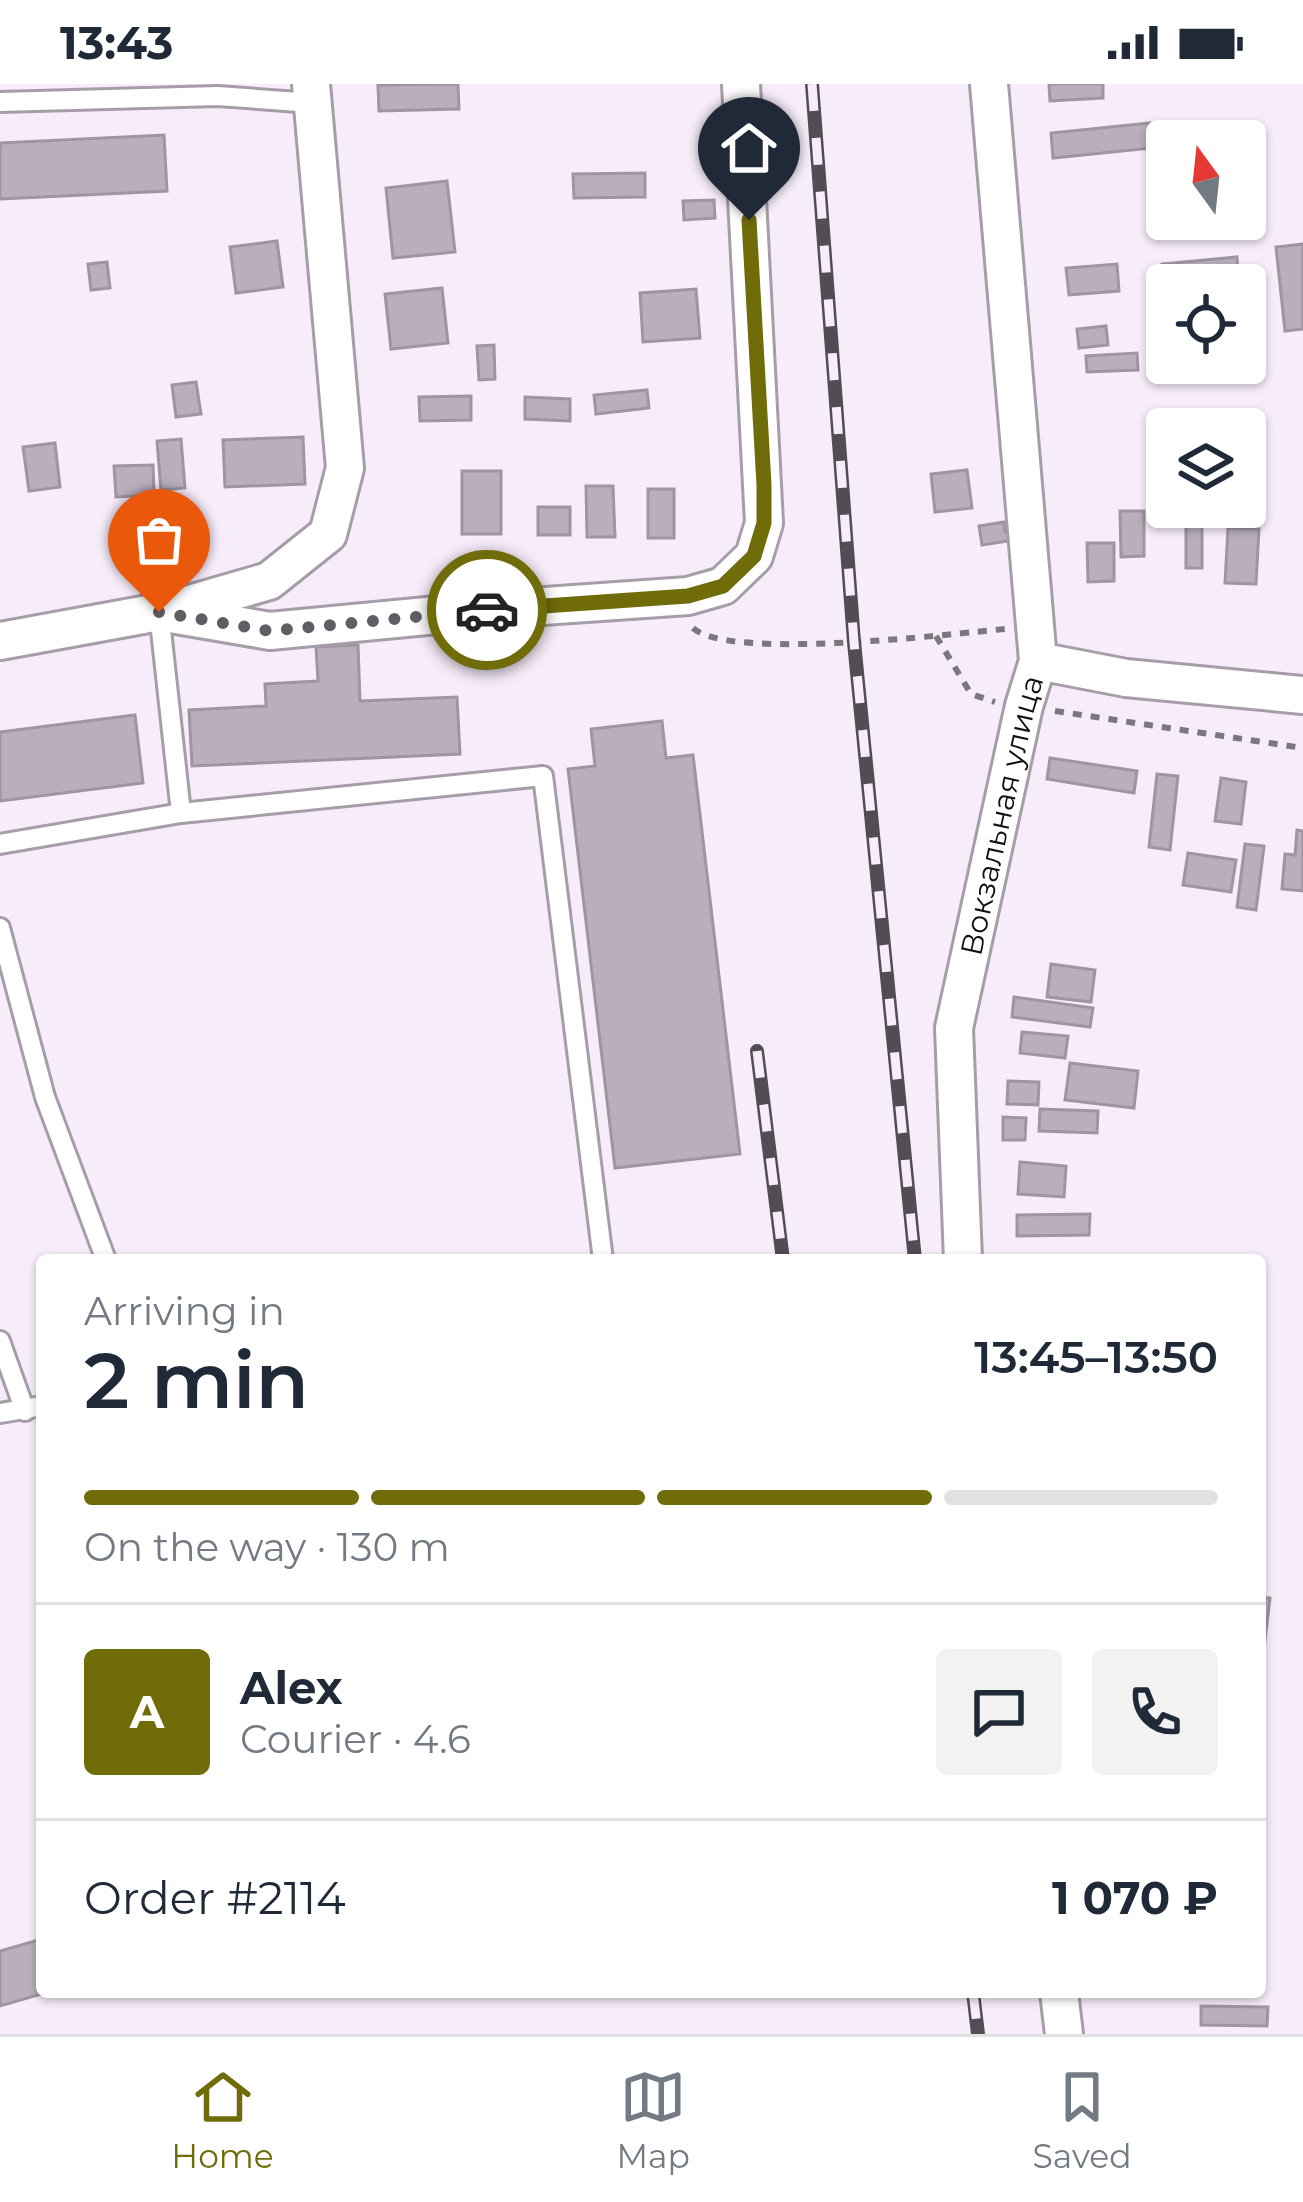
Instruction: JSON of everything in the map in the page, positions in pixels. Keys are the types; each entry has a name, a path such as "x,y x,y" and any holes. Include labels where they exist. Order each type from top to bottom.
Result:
{"street":[{"path":"159,612 270,631 688,596 723,586 754,556 764,523 741,84"},
{"name":"Вокзальная улица","path":"963,1254 954,1028 1037,644 989,84"},
{"path":"0,641 159,612 269,581 328,534 345,468 312,93"},
{"path":"1037,644 1126,678 1303,695"},
{"path":"1060,1998 1064,2034"}],"lane":[{"path":"0,102 312,93"},
{"path":"159,612 181,813"},
{"path":"0,844 181,813 543,776 601,1254"},
{"path":"0,928 45,1097 104,1254"},
{"path":"0,1340 33,1409 0,1413"}],"path":[{"path":"659,598 702,636 764,643 936,636 1037,644"},
{"path":"936,636 971,694 1303,748"}],"building":[{"path":"458,84 459,109 379,111 378,85"},
{"path":"1049,84 1103,84 1103,98 1050,101"},
{"path":"1146,123 1146,149 1053,158 1051,133"},
{"path":"164,135 167,191 0,199 0,143"},
{"path":"645,173 645,197 574,198 573,174"},
{"path":"447,181 455,252 393,258 386,188"},
{"path":"714,200 715,218 684,220 683,201"},
{"path":"277,241 283,287 236,293 230,247"},
{"path":"1303,244 1303,329 1285,331 1276,247"},
{"path":"1237,257 1238,264 1162,264"},
{"path":"107,262 110,288 91,290 88,264"},
{"path":"1117,264 1119,291 1069,295 1066,268"},
{"path":"442,288 448,343 391,349 385,294"},
{"path":"696,289 700,338 643,342 640,293"},
{"path":"1106,326 1108,345 1079,348 1077,329"},
{"path":"494,345 495,379 479,380 477,346"},
{"path":"1137,353 1138,370 1087,372 1086,356"},
{"path":"196,382 201,414 176,417 172,385"},
{"path":"647,390 649,408 596,414 594,395"},
{"path":"471,396 471,420 420,421 419,397"},
{"path":"525,397 570,399 570,421 525,419"},
{"path":"303,437 305,484 225,487 223,440"},
{"path":"181,439 185,488 161,490 157,441"},
{"path":"55,443 60,487 29,491 23,447"},
{"path":"153,465 154,495 116,497 114,466"},
{"path":"967,470 972,508 935,512 931,474"},
{"path":"462,471 501,471 501,534 462,534"},
{"path":"586,486 613,486 615,537 587,537"},
{"path":"648,489 674,489 674,538 648,538"},
{"path":"538,507 570,507 570,535 538,535"},
{"path":"1120,511 1144,511 1144,556 1121,557"},
{"path":"1004,522 1005,532 1012,531 1014,540 982,545 979,526"},
{"path":"1186,528 1202,528 1202,568 1186,568"},
{"path":"1228,528 1259,529 1256,584 1225,583"},
{"path":"1087,543 1114,543 1114,581 1088,582"},
{"path":"358,645 360,701 457,697 460,754 192,766 189,710 266,706 265,684 318,681 316,647"},
{"path":"135,715 143,783 0,801 0,732"},
{"path":"662,721 666,758 693,755 740,1154 615,1168 568,769 595,766 591,729"},
{"path":"1050,758 1137,771 1134,793 1047,779"},
{"path":"1157,774 1178,776 1170,850 1149,847"},
{"path":"1221,778 1246,782 1241,824 1215,821"},
{"path":"1297,830 1303,831 1303,891 1282,889 1285,854 1295,855"},
{"path":"1245,844 1264,846 1256,910 1237,907"},
{"path":"1188,853 1236,860 1231,892 1183,885"},
{"path":"1051,964 1095,970 1091,1002 1047,997"},
{"path":"1014,997 1093,1008 1090,1027 1012,1017"},
{"path":"1022,1032 1068,1036 1065,1058 1020,1053"},
{"path":"1070,1063 1138,1071 1134,1108 1065,1100"},
{"path":"1008,1081 1039,1082 1038,1105 1007,1104"},
{"path":"1040,1109 1098,1111 1097,1133 1039,1131"},
{"path":"1003,1117 1026,1118 1025,1140 1003,1140"},
{"path":"1020,1162 1066,1166 1064,1197 1018,1194"},
{"path":"1090,1214 1089,1235 1017,1236 1017,1215"},
{"path":"36,1941 36,1996 0,2006 0,1951"},
{"path":"1201,2006 1268,2007 1267,2026 1201,2025"}],"railway":[{"path":"812,84 854,642 914,1254"},
{"path":"757,1051 782,1254"},
{"path":"974,1998 978,2034"}],"way so far":[{"path":"159,612 270,631 487,610"}],"route":[{"path":"487,610 688,596 723,586 754,556 764,523 764,485 749,220"}]}
